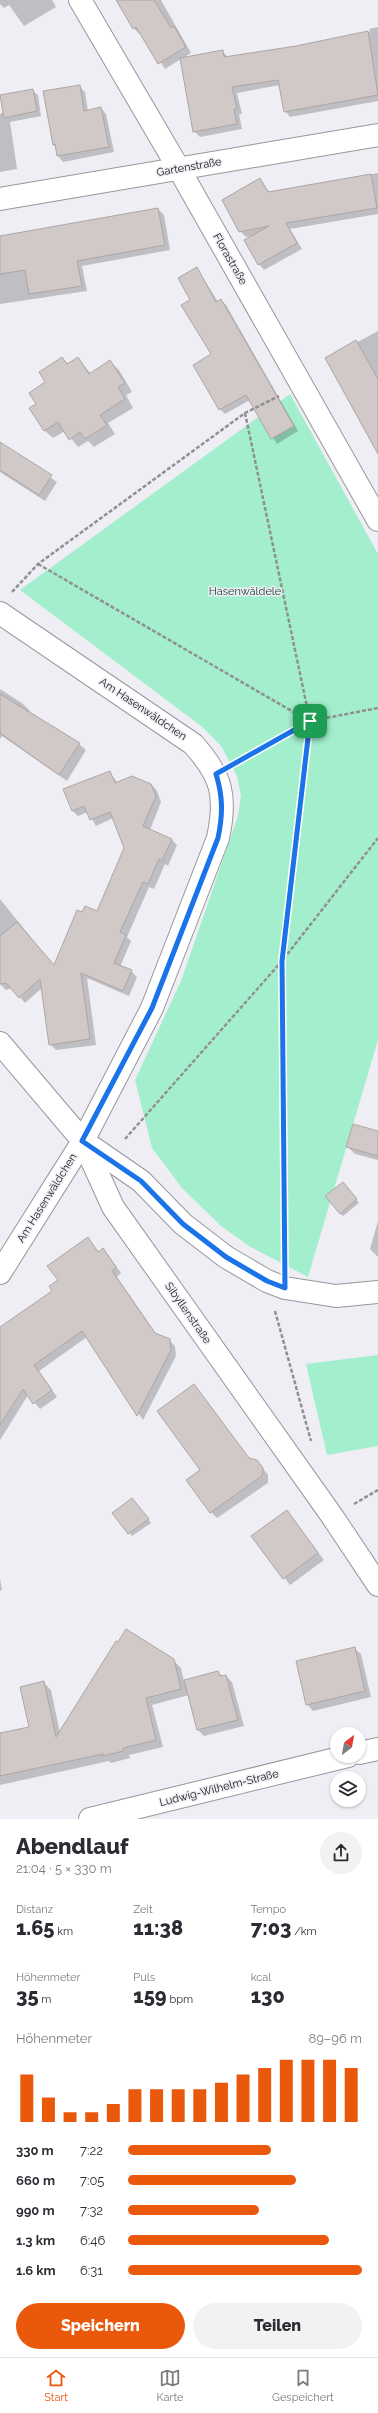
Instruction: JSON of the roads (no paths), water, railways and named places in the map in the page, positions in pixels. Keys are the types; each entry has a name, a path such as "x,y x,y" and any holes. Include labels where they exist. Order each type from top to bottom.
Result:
{"street":[{"name":"Florastraße","path":"80,0 179,169 378,520"},
{"name":"Gartenstraße","path":"0,199 378,134"},
{"name":"Am Hasenwäldchen","path":"0,1272 82,1141 152,1008 218,838 223,814 222,794 216,774 193,744 5,604"},
{"name":"Sibyllenstraße","path":"0,1043 82,1141 113,1207 332,1516 378,1585"},
{"path":"82,1141 141,1181 183,1224 226,1257 276,1284 336,1296 378,1292"},
{"path":"366,1752 378,1749"},
{"name":"Ludwig-Wilhelm-Straße","path":"90,1819 330,1760"}],"park label":[{"name":"Hasenwäldele","path":"245,591"}]}
